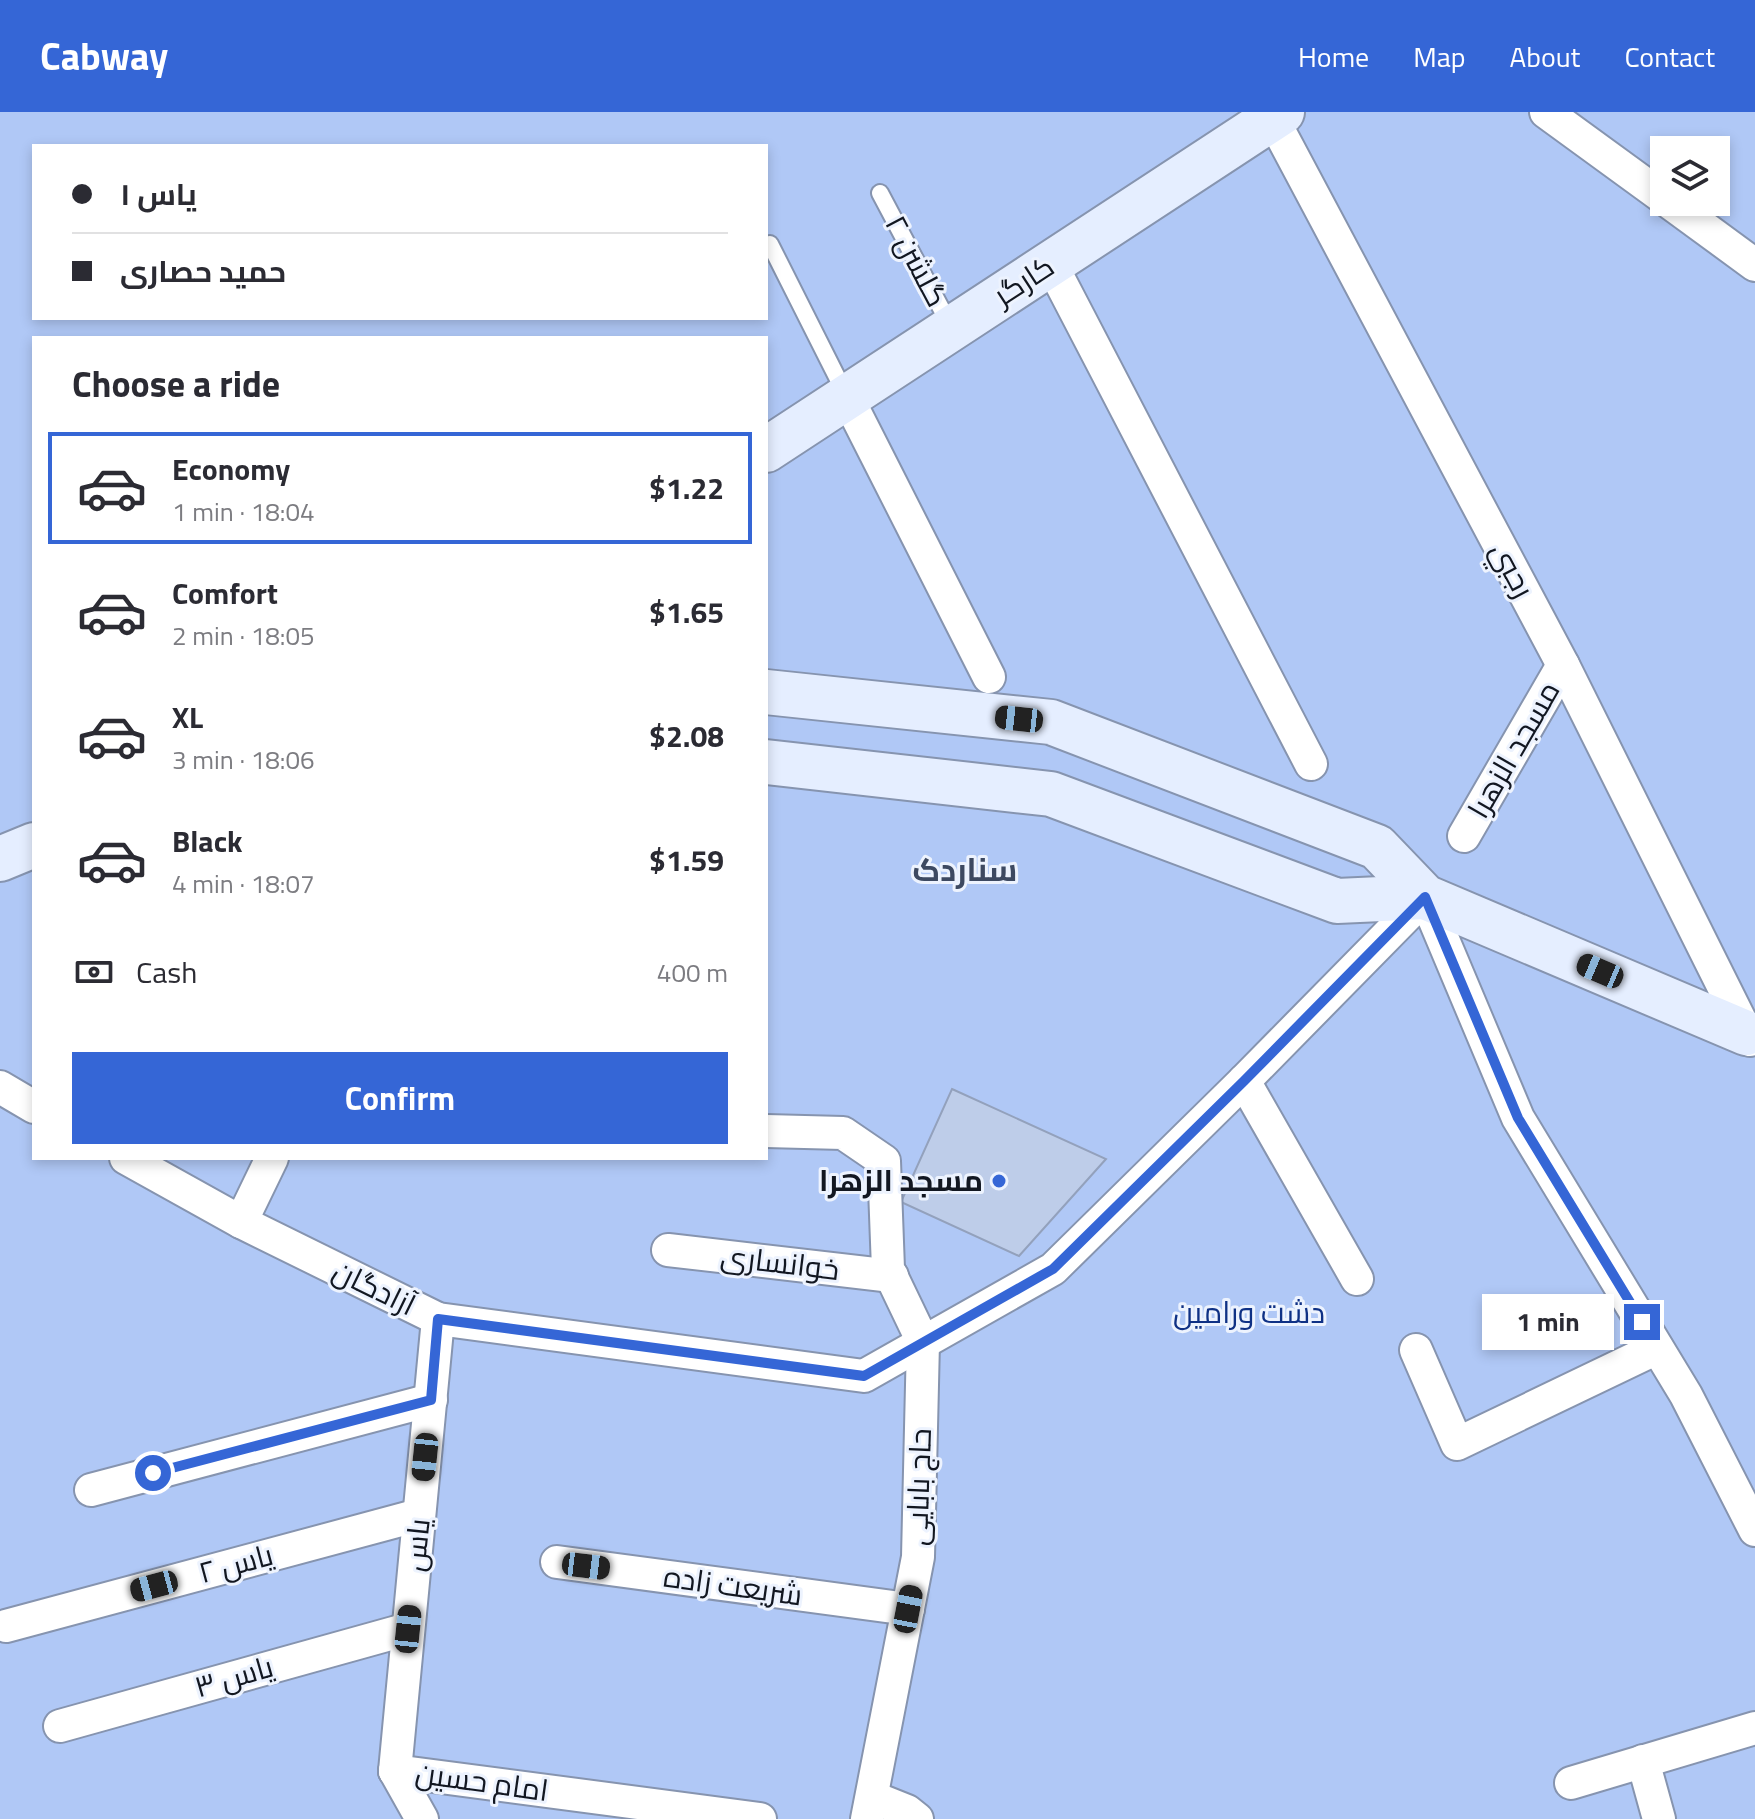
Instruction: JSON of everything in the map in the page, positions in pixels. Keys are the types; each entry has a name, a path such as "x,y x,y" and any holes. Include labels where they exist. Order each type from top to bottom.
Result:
{"main road":[{"name":"کارگر","path":"768,449 1275,114"},
{"path":"768,692 1051,722 1377,847 1425,897 1753,1037"},
{"path":"768,762 1051,794 1337,901 1425,897"},
{"path":"0,859 32,846"}],"street":[{"path":"1546,112 1650,188"},
{"name":"رجبي","path":"1275,114 1753,1037"},
{"path":"1688,216 1755,265"},
{"path":"1051,264 1311,764"},
{"path":"847,397 989,677"},
{"name":"مسجد الزهرا","path":"1464,836 1563,665"},
{"path":"768,1131 843,1133 884,1161 888,1269 923,1342 1053,1269 1425,897 1518,1118 1686,1395 1755,1530"},
{"path":"1244,1081 1357,1279"},
{"path":"0,1087 32,1106"},
{"name":"آزادگان","path":"130,1160 241,1222 438,1319 864,1376 923,1342"},
{"path":"241,1222 271,1160"},
{"name":"خوانساری","path":"668,1250 892,1276"},
{"name":"یاس","path":"395,1771 438,1319"},
{"name":"حاج بابایی","path":"869,1808 918,1557 923,1342"},
{"path":"1416,1350 1457,1444 1657,1348"},
{"path":"91,1490 431,1400"},
{"name":"یاس ۲","path":"6,1626 419,1515"},
{"name":"شریعت زاده","path":"557,1562 908,1609"},
{"name":"یاس ۳","path":"60,1726 408,1629"},
{"path":"1571,1783 1755,1728"},
{"path":"1643,1761 1659,1819"},
{"path":"395,1771 422,1819"},
{"name":"امام حسین","path":"395,1771 604,1809 760,1819"},
{"path":"869,1808 907,1811 917,1819"}],"lane":[{"name":"گلشن ۲","path":"880,193 952,329"},
{"path":"770,244 847,397"}],"green space":[{"name":"دشت ورامین","path":"0,112 1755,112 1755,1819 0,1819"}],"building":[{"name":"مسجد الزهرا","path":"952,1089 1106,1159 1019,1256 901,1202"}],"place":[{"name":"مسجد الزهرا","path":"999,1181"}],"district":[{"name":"سناردک","path":"965,870"}],"route":[{"path":"153,1473 431,1400 438,1319 864,1376 1053,1269 1425,897 1518,1118 1642,1322"}]}
